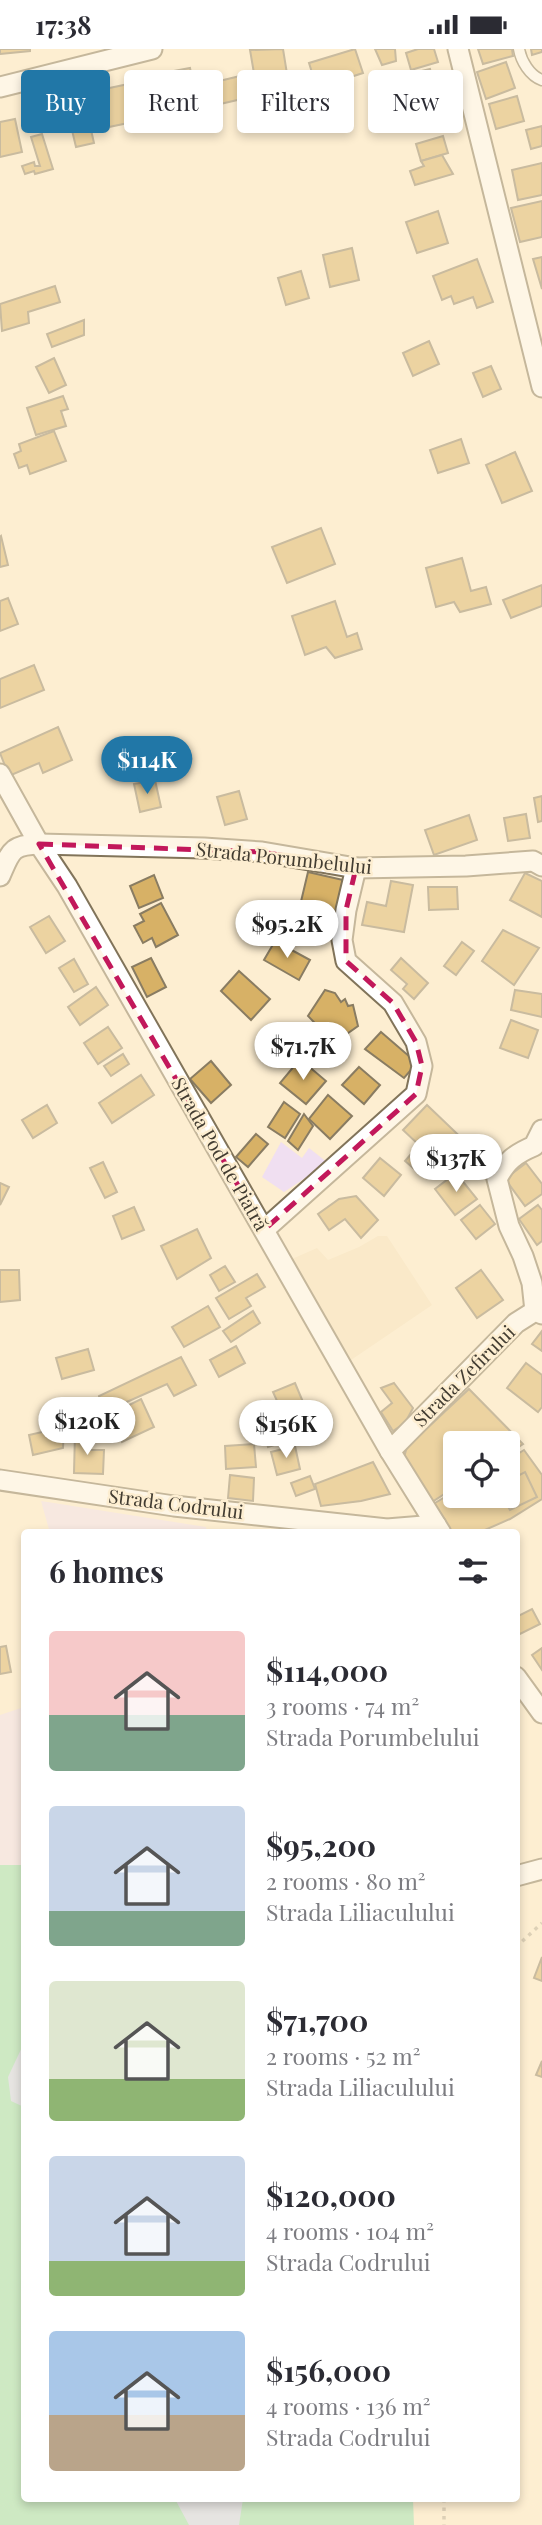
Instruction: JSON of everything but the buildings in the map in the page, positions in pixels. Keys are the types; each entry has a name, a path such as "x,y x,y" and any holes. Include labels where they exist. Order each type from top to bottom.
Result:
{"street":[{"path":"0,87 152,49"},
{"path":"458,49 542,387"},
{"name":"Strada Pod de Piatră","path":"0,775 39,844 67,886 390,1451 439,1529"},
{"name":"Strada Porumbelului","path":"0,876 11,850 21,844 262,852 356,868 466,866 533,861 542,866"},
{"path":"264,1230 416,1094 422,1066 416,1042 393,1003 346,961 342,940 356,868"},
{"path":"538,1312 532,1283 509,1226 497,1179 505,1163 534,1146 542,1130"},
{"name":"Strada Zefirului","path":"390,1451 516,1323 538,1312"},
{"name":"Strada Codrului","path":"0,1480 174,1506 374,1527 439,1529"},
{"path":"520,1683 542,1713"},
{"path":"520,1874 542,1870"}],"lane":[{"path":"519,49 527,68 542,81"}],"path":[{"path":"520,1943 542,1923"},
{"path":"444,2502 444,2525"}],"highlighted area":[{"path":"39,844 262,852 356,868 346,910 346,961 393,1003 416,1042 422,1066 416,1094 264,1230"}],"shaded area":[{"path":"281,1142 302,1158 309,1148 328,1163 284,1192 262,1177"},
{"path":"378,1236 387,1236 432,1305 351,1360 303,1282 292,1259 317,1248 328,1260"},
{"path":"41,1501 206,1529 49,1529"},
{"path":"21,1708 21,1913 0,1913 0,1715"}],"green space":[{"path":"0,1865 21,1865 21,2502 413,2502 414,2525 0,2525"}],"water":[{"path":"21,2049 21,2106 11,2101 8,2077"},
{"path":"177,2502 243,2502 239,2525 189,2525"}]}
